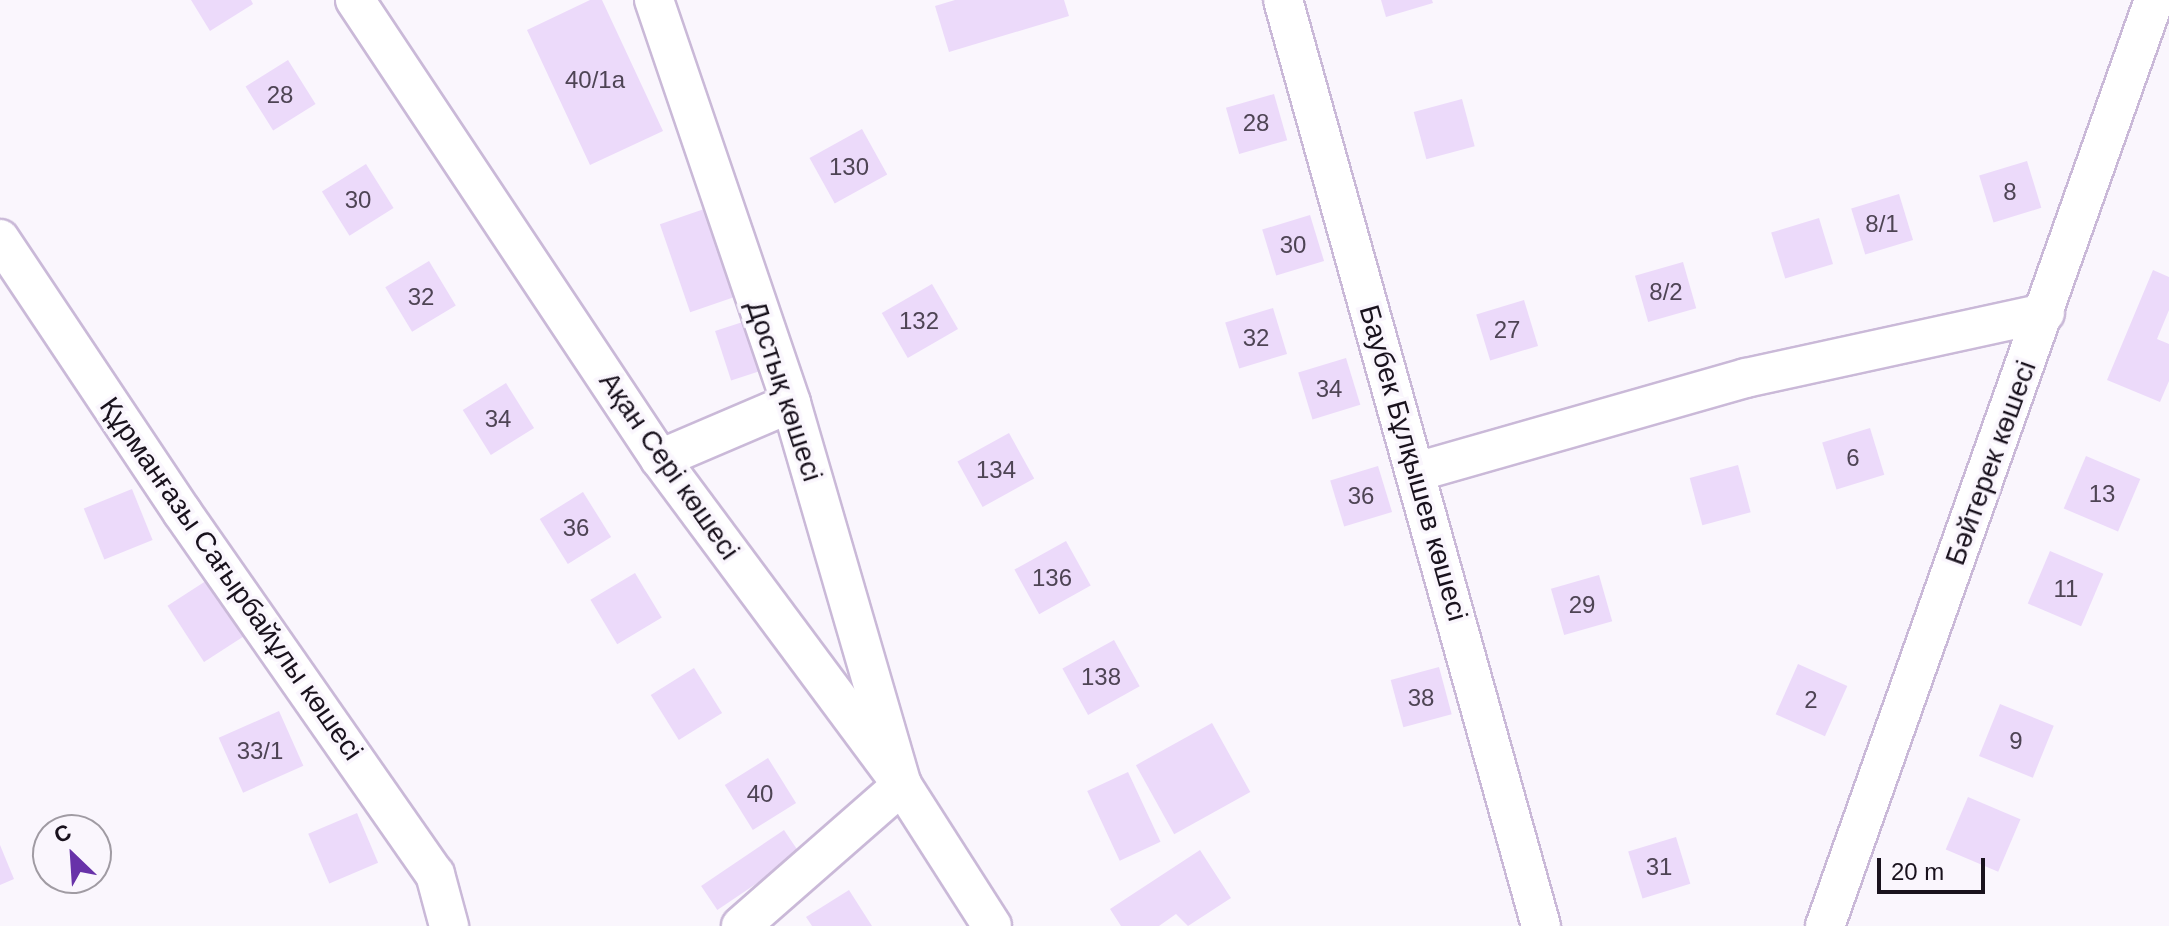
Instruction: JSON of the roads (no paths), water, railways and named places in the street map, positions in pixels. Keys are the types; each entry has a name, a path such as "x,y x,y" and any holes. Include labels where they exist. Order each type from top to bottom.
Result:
{"street":[{"name":"Ақан Сері көшесі","path":"355,0 660,459 902,785 992,926"},
{"name":"Достық көшесі","path":"654,0 791,403 902,785"},
{"name":"Баубек Бұлқышев көшесі","path":"1283,0 1541,926"},
{"name":"Бәйтерек көшесі","path":"1825,926 2154,0"},
{"name":"Құрманғазы Сағырбайұлы көшесі","path":"0,239 182,512 435,874 449,926"},
{"path":"1416,472 1746,378 2045,313"},
{"path":"660,459 791,403"},
{"path":"741,926 902,785"}]}
